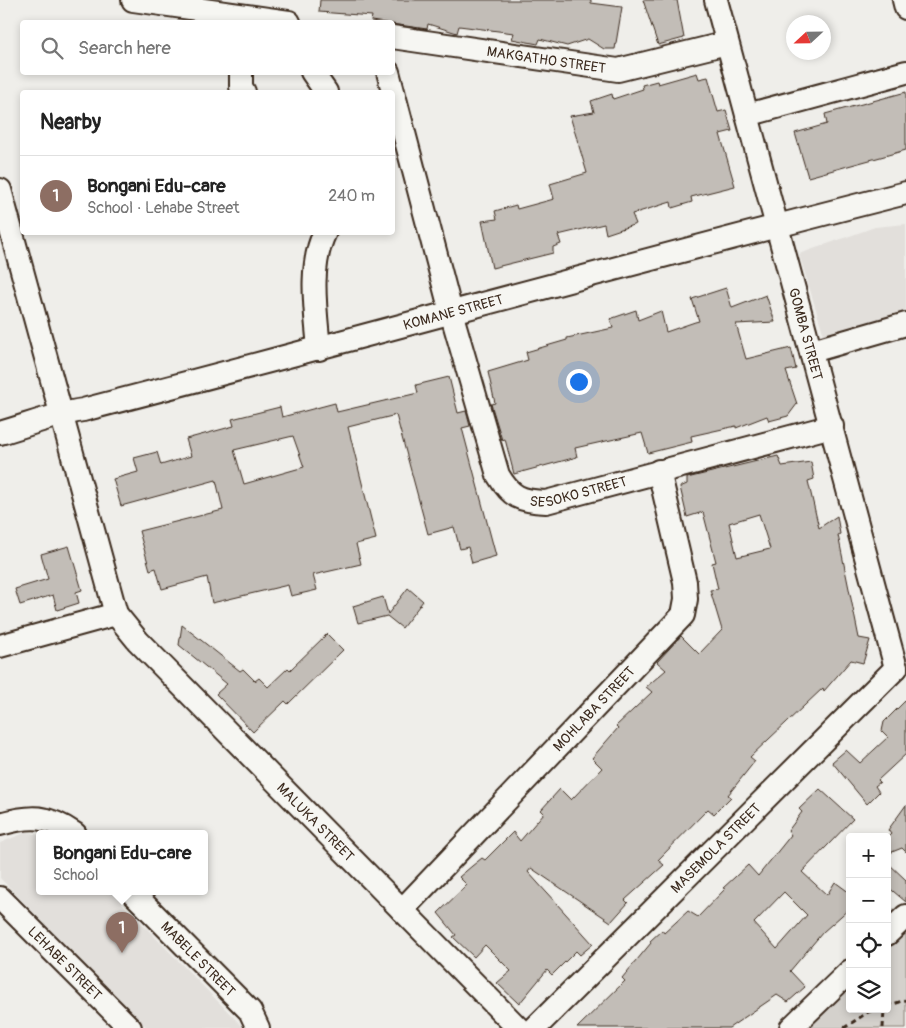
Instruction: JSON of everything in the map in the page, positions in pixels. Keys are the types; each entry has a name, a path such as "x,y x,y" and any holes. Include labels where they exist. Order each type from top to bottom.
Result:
{"street":[{"path":"133,0 275,20"},
{"name":"GOMBA STREET","path":"716,0 832,426 901,670"},
{"path":"904,0 906,8"},
{"name":"MAKGATHO STREET","path":"395,37 618,70 727,43"},
{"path":"747,115 906,72"},
{"path":"241,75 243,90"},
{"path":"315,75 325,90"},
{"name":"SESOKO STREET","path":"389,75 393,90"},
{"name":"SESOKO STREET","path":"395,99 451,312 498,475 507,490 517,497 529,501 546,502 832,426"},
{"path":"0,190 6,237 61,413 116,614 0,646"},
{"name":"KOMANE STREET","path":"0,433 40,422 61,413 83,410 319,349 451,312 906,193"},
{"path":"319,349 315,267 325,235"},
{"path":"812,351 906,324"},
{"name":"MOHLABA STREET","path":"402,910 683,615 686,599 685,582 659,471"},
{"name":"MALUKA STREET","path":"116,614 138,641 518,1028"},
{"name":"MASEMOLA STREET","path":"535,1028 901,670"},
{"path":"0,824 36,817 68,830"},
{"name":"MABELE STREET","path":"135,895 250,1011 258,1028"},
{"name":"LEHABE STREET","path":"0,898 130,1028"},
{"path":"891,930 906,916"},
{"path":"791,1028 846,974"}],"path":[{"path":"891,1005 906,1000"},
{"path":"844,1028 866,1013"},
{"path":"884,1013 884,1028"}],"shaded area":[{"path":"906,224 906,320 826,342 799,254 875,227"},
{"path":"27,832 36,834 36,895 114,895 244,1028 147,1028 0,878 0,843"},
{"path":"906,927 906,1028 805,1028 846,986 846,1013 891,1013 891,942"}],"building":[{"path":"320,0 591,0 591,3 622,7 615,49 604,49 588,39 567,46 540,39 538,44 512,39 514,33 459,26 457,33 428,24 427,29 395,24 395,20 371,20 372,16 319,12"},
{"path":"643,0 677,0 684,38 658,45"},
{"path":"697,73 699,79 708,77 718,112 726,110 732,131 720,134 735,186 691,197 692,202 672,208 671,202 632,214 636,224 606,234 604,224 558,235 561,244 553,247 553,253 492,268 482,221 497,219 495,211 516,205 517,209 554,199 550,184 587,173 570,116 594,112 591,101 612,94 613,99 643,89 642,85 657,81 658,84"},
{"path":"906,92 906,150 808,177 795,133 827,124 825,114"},
{"path":"726,288 732,308 766,295 775,322 736,324 746,359 791,348 796,369 786,371 797,404 788,416 769,421 767,416 736,428 736,426 691,436 692,442 648,453 642,433 575,448 577,457 514,474 505,439 502,440 491,404 495,403 488,372 528,360 526,352 567,340 567,338 613,328 610,319 636,310 638,320 661,311 666,332 699,321 692,299"},
{"path":"449,377 458,413 466,411 470,426 462,428 496,556 472,563 468,547 460,549 454,527 428,534 396,415 348,427 376,539 356,544 361,564 313,575 317,590 291,596 288,585 212,603 207,577 162,589 156,568 150,570 139,531 223,510 216,480 121,506 113,479 138,472 134,458 157,452 161,465 191,456 186,439 234,426 232,419 280,407 282,417 335,403 337,412 418,393 416,385","holes":["293,436 304,467 244,484 234,450"]},
{"path":"778,456 782,466 811,462 814,479 808,481 819,528 837,516 840,534 838,535 859,638 870,640 863,663 851,660 824,691 823,688 750,757 755,761 728,795 731,797 714,814 708,809 658,860 664,865 625,900 628,903 611,922 531,868 528,872 593,944 580,955 576,951 552,975 547,970 519,1004 497,983 511,971 485,945 474,957 453,937 456,935 438,913 467,885 459,877 482,858 485,860 513,832 520,841 544,813 541,810 560,789 571,800 602,768 592,758 618,728 616,726 652,692 646,687 666,670 657,662 681,636 699,654 722,630 710,590 718,589 712,563 716,562 703,512 687,517 680,487 687,484 687,478","holes":["759,514 770,549 737,557 729,523"]},
{"path":"69,546 82,590 76,592 79,603 57,610 53,595 20,605 15,589 48,579 41,554"},
{"path":"408,588 423,601 402,628 387,616 358,623 353,606 383,597 388,614"},
{"path":"182,625 240,671 243,669 255,681 259,678 268,687 288,668 290,670 327,634 343,650 288,704 285,701 253,732 216,694 227,684 179,645"},
{"path":"906,700 906,754 878,780 880,782 875,786 879,792 867,804 832,762 846,750 860,763 888,737 882,731 884,722"},
{"path":"820,789 853,819 802,872 827,895 835,882 846,890 846,912 823,932 790,971 805,987 788,1002 777,995 729,1028 577,1028 625,981 622,978 651,943 650,941 662,930 664,933 688,911 698,917 725,889 723,888 748,865 758,876 791,835 788,831 802,812 799,809","holes":["784,892 807,915 777,949 754,923"]},
{"path":"906,805 906,852 902,848 891,852 891,833 888,830"},
{"path":"891,866 906,880 906,902 891,889"}],"place":[{"name":"Bongani Edu-care","path":"122,953"}]}
